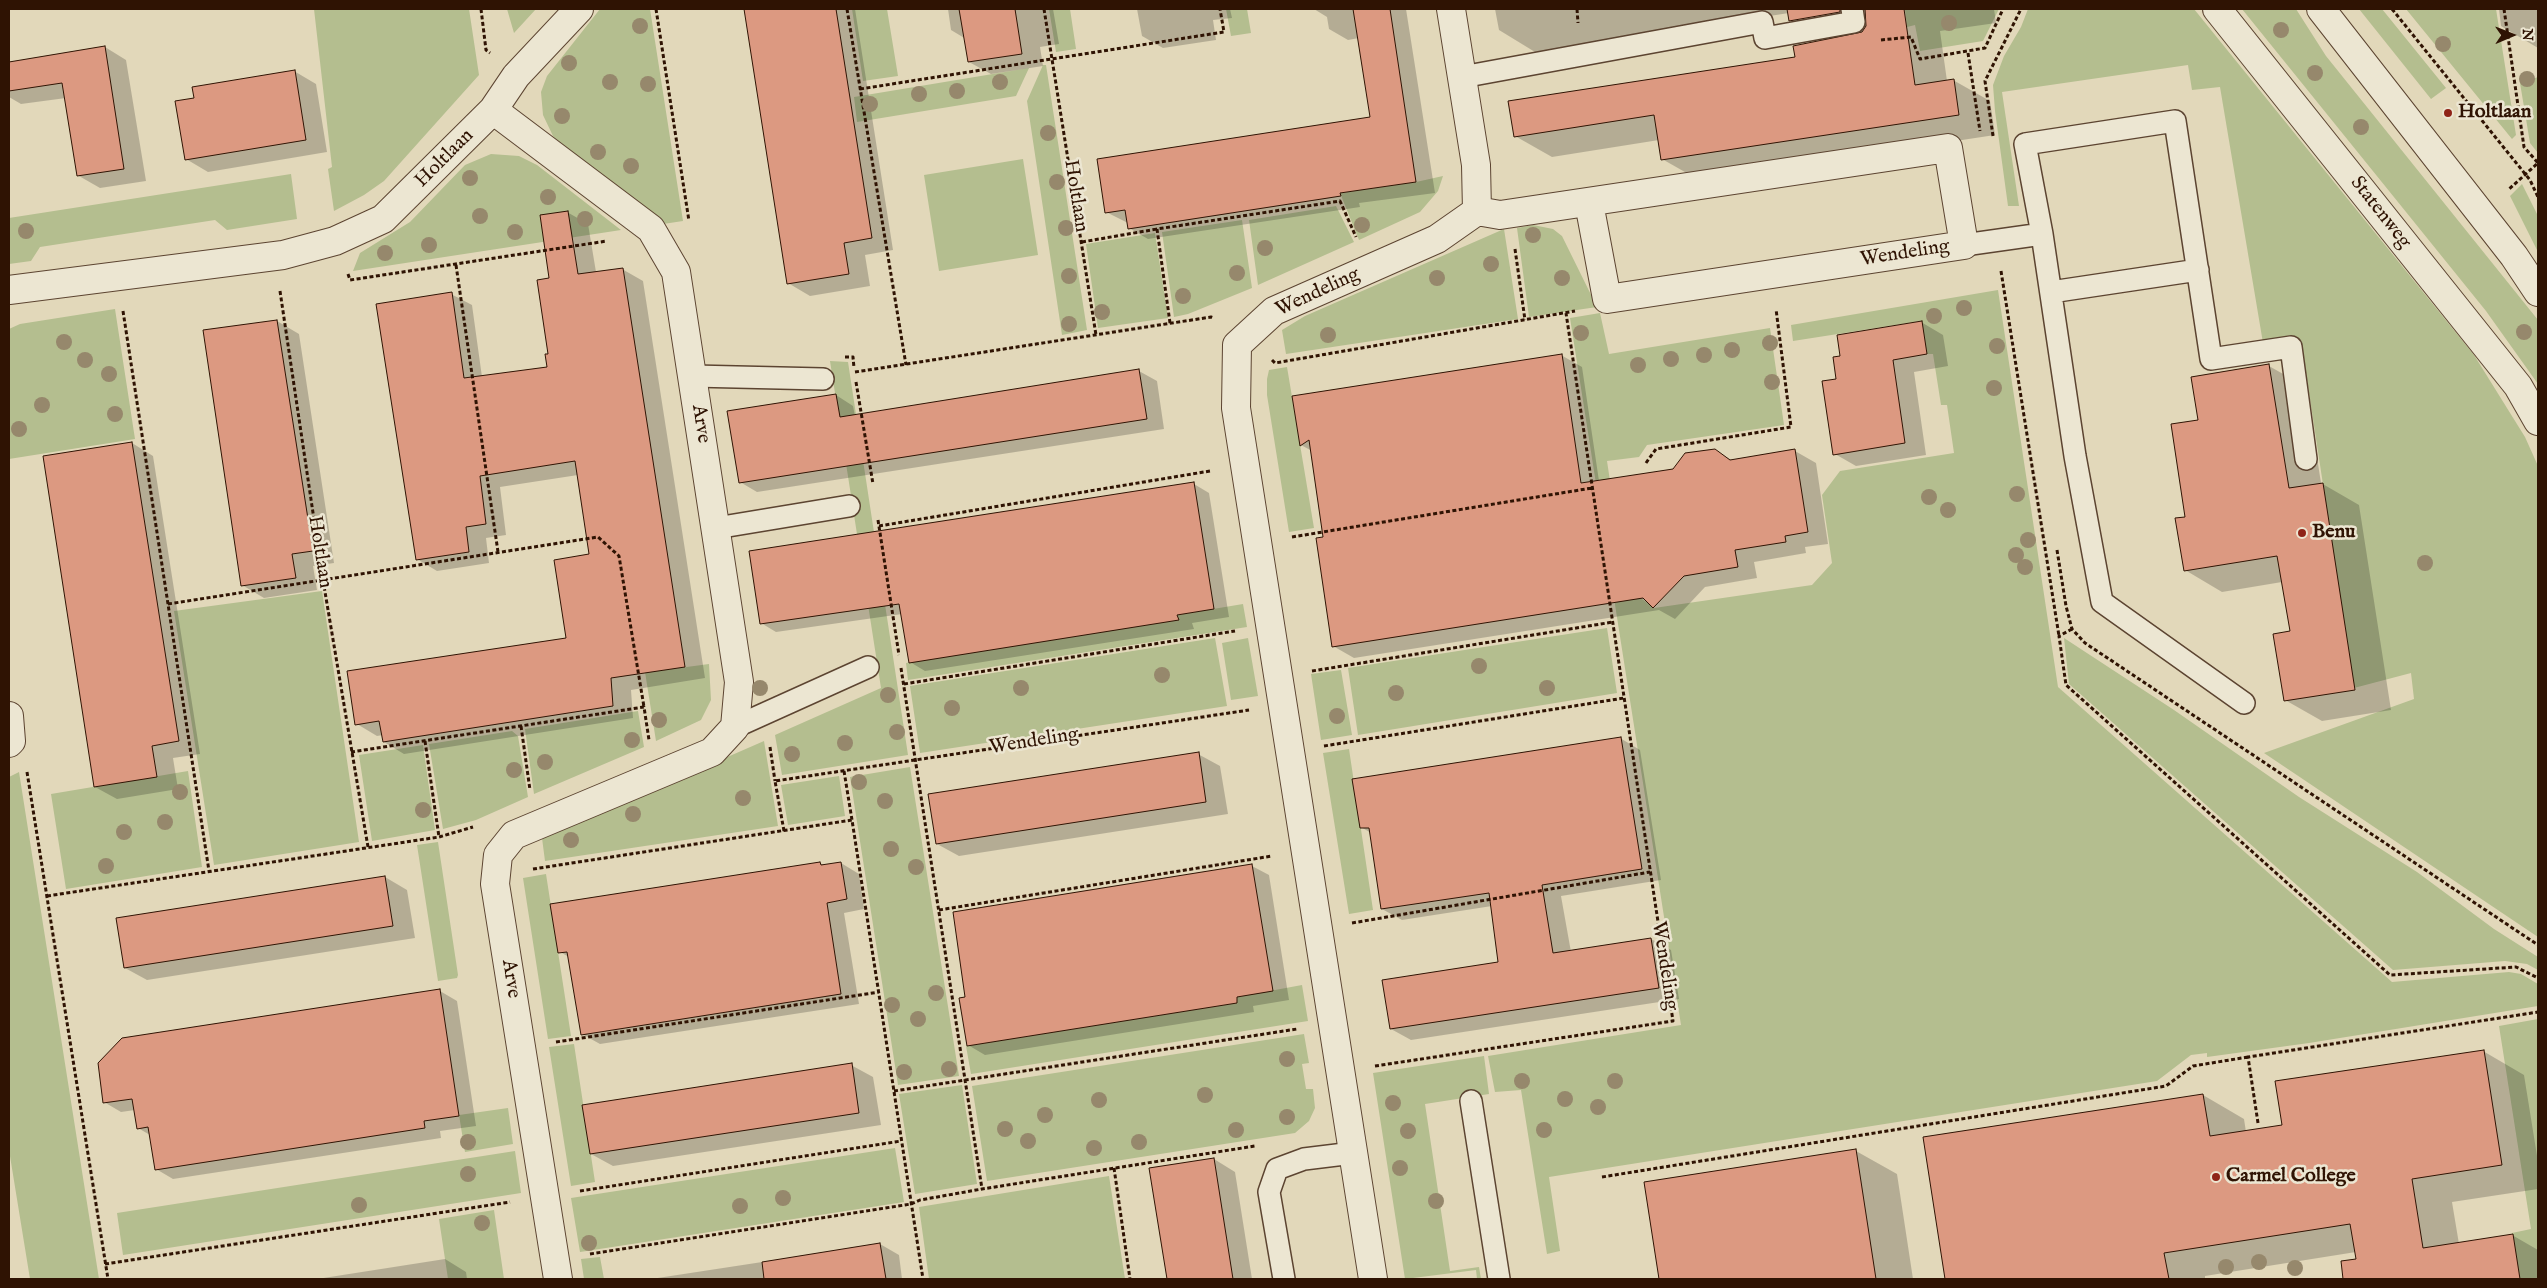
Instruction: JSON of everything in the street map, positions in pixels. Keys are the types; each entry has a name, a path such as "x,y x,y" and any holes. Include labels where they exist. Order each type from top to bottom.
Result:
{"street":[{"name":"Holtlaan","path":"9,290 275,256 335,241 383,219 493,110 516,76 579,9"},
{"path":"1451,9 1476,165 1477,211"},
{"name":"Statenweg","path":"2217,9 2518,386 2538,421"},
{"path":"2321,9 2514,256 2538,292"},
{"name":"Arve","path":"493,110 651,229 676,272 739,682 735,727 712,752 514,835 498,855 495,884 557,1270"},
{"name":"Wendeling","path":"1373,1279 1236,408 1237,345 1274,311 1437,240 1477,211 1500,215 1948,148 1964,244 1607,299 1589,202"}],"lane":[{"path":"1462,77 1762,22 1765,38 1853,15"},
{"path":"2244,703 2102,602 2075,456 2042,234 2025,144 2175,121 2211,359 2290,347 2306,459"},
{"path":"1964,244 2042,234"},
{"path":"2051,292 2198,270"},
{"path":"693,376 823,379"},
{"path":"716,528 849,506"},
{"path":"735,727 868,667"},
{"path":"1471,1101 1499,1279"},
{"path":"1284,1279 1269,1192 1276,1168 1304,1160 1353,1153"}],"path":[{"path":"481,9 486,50 516,76"},
{"path":"335,241 350,280 456,265 659,242 690,230 656,9"},
{"path":"847,9 906,365"},
{"name":"Holtlaan","path":"1044,9 1096,335"},
{"path":"860,89 1052,57 1224,32 1220,9"},
{"path":"1853,15 1866,41 1911,37 1920,59 1985,48 2004,9"},
{"path":"2392,9 2524,174 2538,197"},
{"path":"2504,9 2524,147 2538,163 2507,191"},
{"name":"Wendeling","path":"1082,242 1340,201 1370,269"},
{"path":"1509,213 1525,320"},
{"path":"1157,229 1170,323"},
{"path":"1996,241 2066,685 2390,975 2516,967 2538,978"},
{"name":"Holtlaan","path":"275,256 323,580 368,848"},
{"path":"456,265 498,552"},
{"path":"1646,463 1656,448 1791,427 1771,274"},
{"path":"118,276 209,872"},
{"name":"Wendeling","path":"1340,1072 1673,1021 1566,313"},
{"path":"843,356 853,357 873,488"},
{"path":"879,526 1245,465"},
{"path":"1258,543 1592,488"},
{"path":"878,516 982,1189"},
{"path":"168,604 598,537 620,556 655,776"},
{"path":"1279,677 1613,622"},
{"path":"2059,636 2072,629 2084,643 2538,945"},
{"path":"904,684 1241,630"},
{"path":"1290,752 1624,698"},
{"path":"351,752 644,707"},
{"name":"Wendeling","path":"784,831 775,781 1254,709"},
{"path":"521,726 531,794 542,823"},
{"path":"10,733 25,761 108,1279"},
{"path":"425,741 439,837"},
{"path":"844,771 923,1279"},
{"path":"47,896 439,837 473,827 493,818 509,841 522,871 852,820"},
{"path":"939,910 1306,850"},
{"path":"1318,928 1650,872"},
{"path":"521,1048 879,992"},
{"path":"1602,1177 2166,1086 2193,1066 2538,1012"},
{"path":"894,1091 1332,1024"},
{"path":"2248,1057 2258,1123"},
{"path":"105,1264 901,1141"},
{"path":"557,1270 911,1204 920,1200 1261,1145"},
{"path":"1114,1168 1130,1279"}],"green space":[{"path":"314,9 469,9 479,75 384,181 364,195 334,211 328,169 332,167"},
{"path":"507,9 536,9 514,33"},
{"path":"600,9 650,9 683,221 663,224 561,145 553,136 543,115 541,92 547,76"},
{"path":"852,9 887,9 898,76 863,81"},
{"path":"1049,9 1070,9 1076,49 1056,52"},
{"path":"1226,9 1247,9 1251,33 1231,36"},
{"path":"1999,9 1983,41 1920,51 1915,25 1907,27 1905,10"},
{"path":"2028,9 2194,9 2474,355 2525,437 2538,466 2538,937 2264,753 2414,699 2411,673 2354,688 2301,340 2263,343 2220,87 2192,90 2188,65 2002,92 2019,206 2008,206 1993,85 2004,56 2021,27"},
{"path":"2242,9 2296,9 2326,56 2538,320 2538,384 2486,311"},
{"path":"2359,9 2382,9 2446,88 2431,99"},
{"path":"2406,9 2496,9 2516,135 2512,139"},
{"path":"1043,65 1046,65 1087,330 1062,335 1027,101"},
{"path":"1029,68 1016,96 857,122 854,97"},
{"path":"2538,77 2538,153 2530,143 2520,83"},
{"path":"491,154 519,156 537,165 621,230 353,271 360,253 410,222 465,165"},
{"path":"1023,159 1038,255 939,271 924,175"},
{"path":"291,174 297,219 227,230 215,220 40,247 31,261 9,264 9,218"},
{"path":"1443,176 1438,191 1420,212 1359,240 1340,193 1416,182"},
{"path":"2522,184 2538,216 2538,252 2510,196"},
{"path":"1336,206 1354,242 1258,285 1249,220"},
{"path":"1242,220 1252,288 1188,314 1174,317 1162,232"},
{"path":"1533,225 1553,229 1562,236 1597,307 1529,317 1517,228"},
{"path":"1504,229 1518,319 1286,354 1282,330 1305,316"},
{"path":"1155,233 1168,318 1098,328 1086,244"},
{"path":"1998,290 2058,687 2392,982 2509,972 2521,974 2538,984 2538,1006 2309,1043 2207,1057 2207,1053 2191,1055 2157,1081 1549,1177 1560,1251 1547,1254 1521,1090 1495,1092 1488,1056 1681,1025 1570,318 1600,313 1609,354 1770,328 1784,425 1647,445 1639,457 1607,461 1622,561 1637,595 1654,608 1812,585 1832,563 1822,495 1840,471 1954,453 1947,405 1941,405 1933,354 1927,354 1921,321 1793,341 1791,325"},
{"path":"115,309 135,439 9,459 9,329 20,324"},
{"path":"830,361 848,362 908,755 782,775 775,735 881,688"},
{"path":"1287,367 1314,528 1289,532 1267,395 1269,370"},
{"path":"623,534 649,672 709,664 711,700 701,720 656,741"},
{"path":"322,591 359,842 214,865 174,611"},
{"path":"1243,604 1247,627 908,680 906,663 1178,620 1177,615"},
{"path":"1607,628 1617,693 1358,735 1348,668"},
{"path":"1215,638 1227,706 920,753 910,686"},
{"path":"1248,638 1258,696 1231,700 1222,643"},
{"path":"2064,638 2174,710 2299,797 2417,872 2494,929 2538,957 2538,970 2527,964 2505,961 2393,970 2069,684"},
{"path":"1341,670 1352,735 1321,740 1311,674"},
{"path":"638,711 644,747 534,794 525,729"},
{"path":"512,731 518,736 528,797 476,820 443,829 429,744"},
{"path":"764,741 778,826 545,861 542,838"},
{"path":"423,745 435,830 372,841 359,755"},
{"path":"1349,749 1373,910 1349,914 1323,753"},
{"path":"910,767 959,1076 898,1085 850,777"},
{"path":"188,771 202,867 66,889 51,794"},
{"path":"19,772 99,1279 30,1279 9,1150 9,777"},
{"path":"839,776 845,816 788,825 781,785"},
{"path":"438,842 458,975 457,978 438,981 417,845"},
{"path":"546,874 571,1036 548,1039 523,878"},
{"path":"1302,985 1308,1021 971,1074 966,1046 1237,1003 1237,997"},
{"path":"2538,1019 2538,1279 2520,1279 2512,1233 2531,1229 2499,1026"},
{"path":"1304,1034 1309,1063 1302,1064 1306,1089 1313,1089 1315,1108 1309,1121 1295,1133 987,1181 972,1086"},
{"path":"574,1044 595,1182 571,1186 549,1047"},
{"path":"1484,1056 1489,1094 1425,1104 1450,1271 1479,1267 1481,1279 1477,1279 1476,1270 1405,1279 1373,1073"},
{"path":"962,1085 977,1184 915,1194 899,1094"},
{"path":"508,1108 513,1144 465,1152 459,1115"},
{"path":"895,1148 904,1202 580,1252 571,1198"},
{"path":"515,1151 521,1193 123,1255 117,1213"},
{"path":"1109,1176 1125,1279 929,1279 919,1207"},
{"path":"494,1210 504,1279 448,1279 439,1219"},
{"path":"600,1257 604,1279 584,1279 581,1259"}],"building":[{"path":"744,9 836,9 872,238 844,243 849,274 787,284"},
{"path":"959,9 1015,9 1022,54 968,62"},
{"path":"1353,9 1390,9 1416,182 1340,193 1341,196 1128,229 1125,210 1105,213 1097,159 1370,117"},
{"path":"1787,9 1840,9 1840,12 1789,21"},
{"path":"1865,9 1904,9 1915,85 1954,79 1959,115 1661,160 1654,115 1514,137 1508,101 1795,57 1793,46 1862,32 1866,26"},
{"path":"105,46 124,169 77,176 62,83 9,91 9,62"},
{"path":"295,70 306,140 185,160 175,101 194,98 192,87"},
{"path":"568,211 578,274 623,268 685,667 611,678 613,706 383,742 379,721 355,725 347,671 566,638 554,560 589,554 575,461 480,476 486,524 466,527 469,552 416,560 376,304 452,292 464,378 547,367 545,354 548,354 537,280 549,278 540,215"},
{"path":"277,320 313,551 292,554 296,578 241,586 203,330"},
{"path":"1922,321 1927,354 1893,360 1905,443 1833,455 1822,381 1836,379 1833,357 1840,356 1837,335"},
{"path":"1562,354 1581,483 1673,469 1685,453 1715,449 1730,460 1795,449 1808,532 1785,536 1786,542 1735,550 1738,567 1684,576 1653,608 1643,598 1332,647 1316,538 1323,537 1309,440 1300,446 1292,396"},
{"path":"2269,364 2289,488 2323,483 2355,690 2284,701 2273,634 2290,631 2277,556 2184,571 2175,518 2185,517 2171,424 2198,420 2191,377"},
{"path":"1139,369 1147,419 739,483 727,411 836,394 840,417"},
{"path":"132,442 179,741 152,746 157,777 94,787 43,456"},
{"path":"1194,482 1214,609 1177,615 1179,620 909,663 899,604 760,624 749,551"},
{"path":"1621,737 1642,869 1542,885 1553,953 1651,938 1659,988 1390,1029 1382,980 1498,962 1489,893 1381,909 1369,828 1360,828 1352,779"},
{"path":"1199,752 1206,802 936,844 928,794"},
{"path":"820,862 821,865 841,862 847,899 827,903 841,994 581,1035 567,952 558,953 550,904"},
{"path":"1252,864 1273,991 1237,997 1237,1003 967,1046 959,998 965,997 953,912"},
{"path":"385,876 393,926 124,968 116,918"},
{"path":"440,989 459,1116 424,1121 425,1128 155,1170 148,1127 137,1129 132,1099 103,1103 98,1063 122,1038"},
{"name":"Carmel College","path":"2484,1050 2502,1165 2412,1179 2423,1248 2513,1234 2520,1279 2343,1279 2341,1261 2356,1259 2350,1224 2164,1253 2169,1279 1945,1279 1923,1137 2203,1094 2210,1136 2282,1125 2275,1081"},
{"path":"852,1063 859,1113 590,1154 582,1105"},
{"path":"1856,1149 1876,1279 1659,1279 1644,1182"},
{"path":"1214,1158 1233,1279 1167,1279 1149,1168"},
{"path":"880,1243 886,1279 764,1279 762,1262"}],"place":[{"name":"Holtlaan","path":"2448,113"},
{"name":"Benu","path":"2302,533"},
{"name":"Carmel College","path":"2216,1177"}]}
